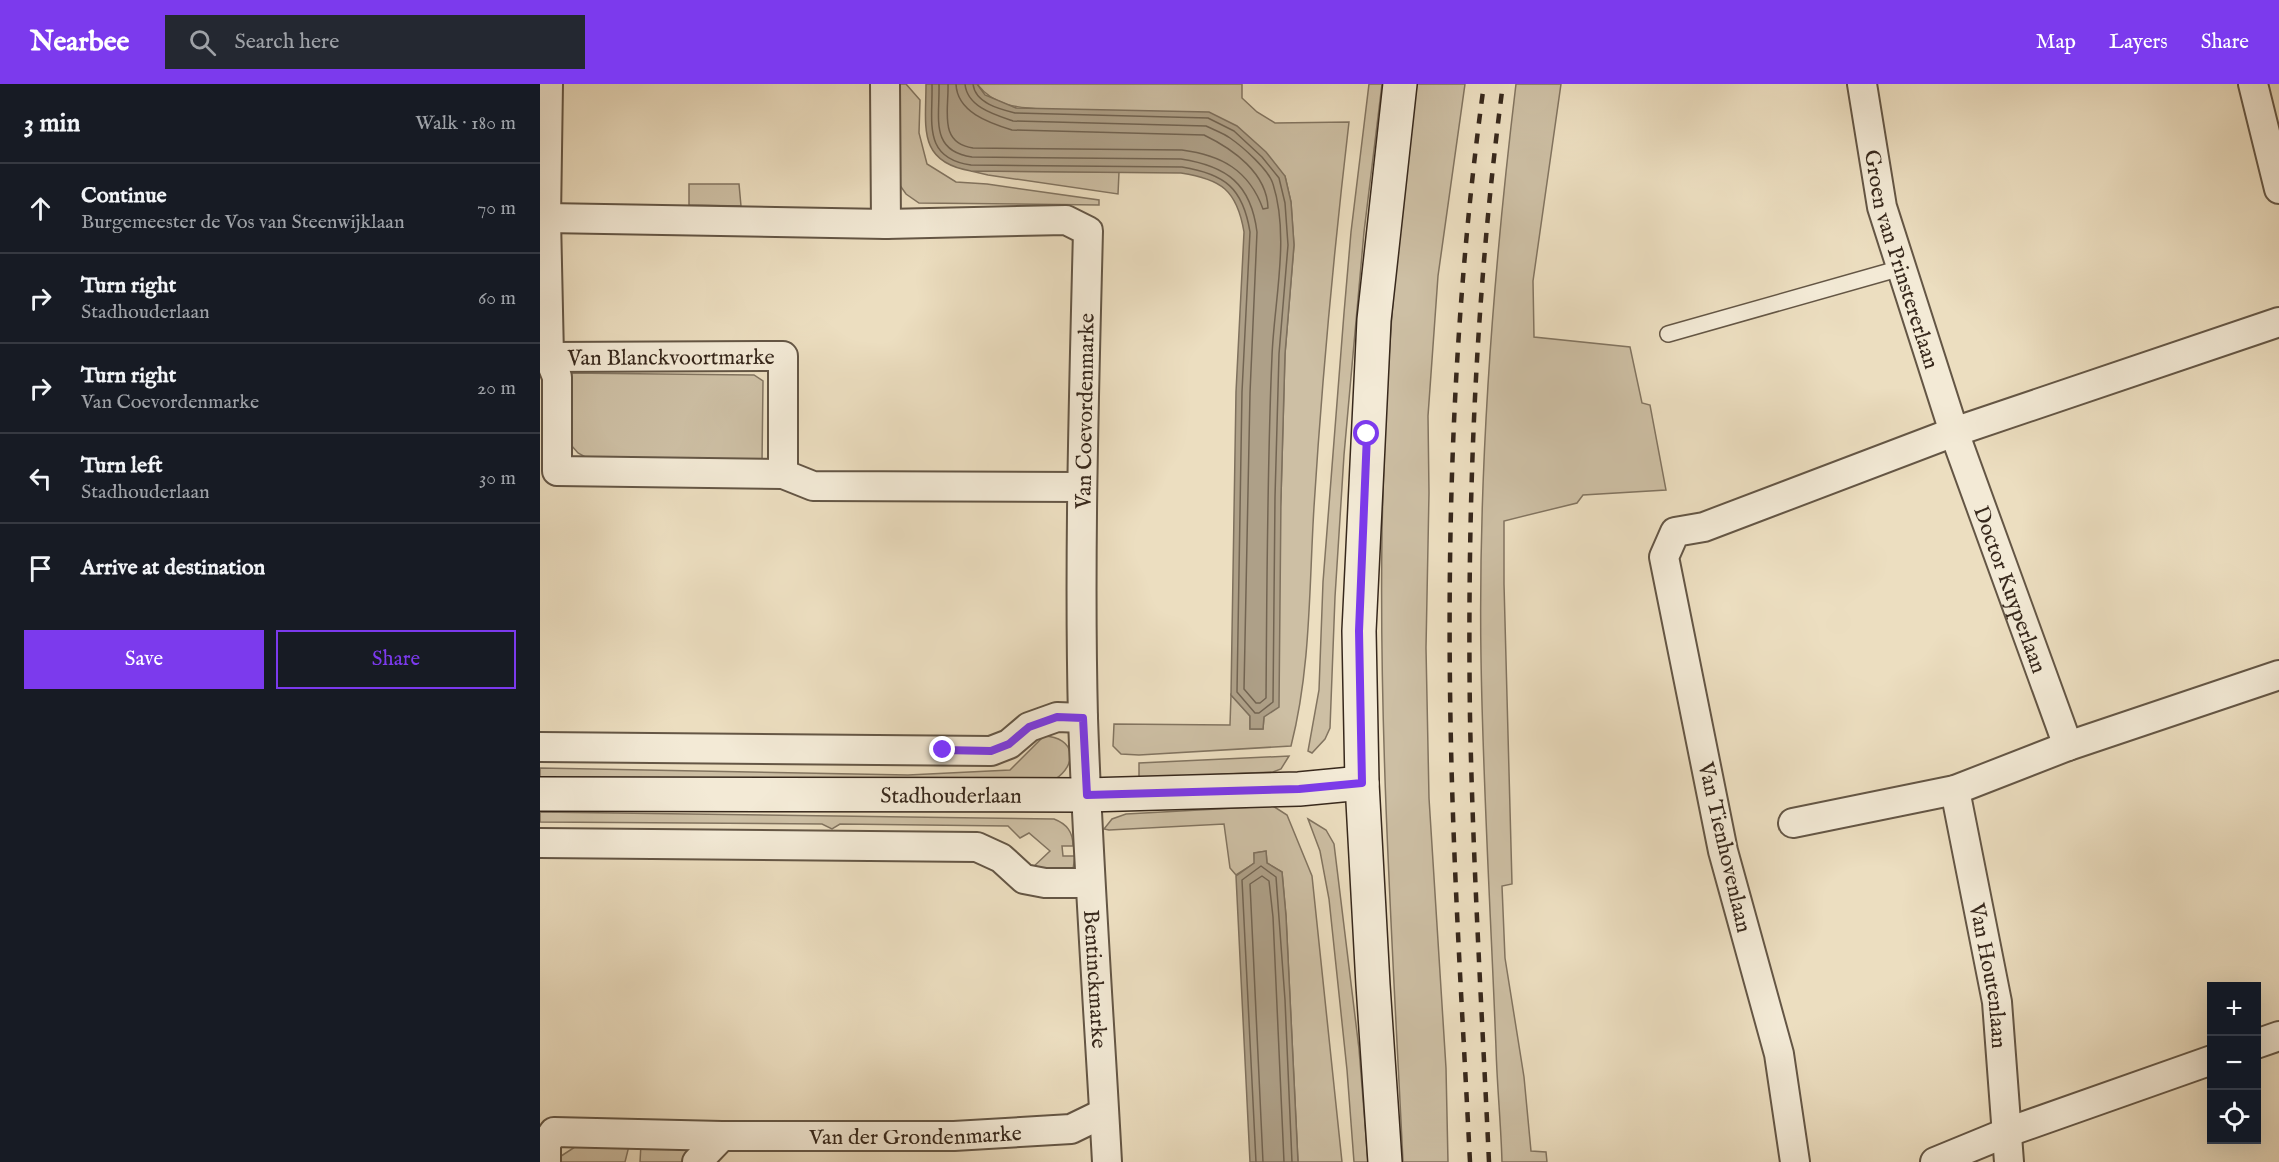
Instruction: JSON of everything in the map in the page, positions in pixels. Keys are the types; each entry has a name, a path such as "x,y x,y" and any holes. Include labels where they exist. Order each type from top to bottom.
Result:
{"street":[{"name":"Van Blanckvoortmarke","path":"548,84 546,218 549,357 557,377 556,471 783,474 813,486 1082,487"},
{"path":"885,84 886,224"},
{"path":"1385,1162 1372,985 1362,783 1359,631 1368,422 1379,266 1400,84"},
{"name":"Groen van Prinstererlaan","path":"1862,84 1882,207 1954,432"},
{"path":"2253,84 2279,189"},
{"name":"Van Coevordenmarke","path":"546,218 886,224 1066,220 1088,231 1082,487 1083,718 1087,795"},
{"path":"1954,432 2279,322"},
{"name":"Van Blanckvoortmarke","path":"549,357 783,356 783,474"},
{"name":"Van Tienhovenlaan","path":"1795,1162 1779,1054 1723,851 1664,557 1675,532 1704,527 1954,432"},
{"name":"Doctor Kuyperlaan","path":"1954,432 2068,746"},
{"path":"1793,823 1955,790 2068,746 2279,675"},
{"name":"Stadhouderlaan","path":"540,747 991,751 1009,744 1029,727 1057,717 1083,718"},
{"name":"Stadhouderlaan","path":"540,794 1087,795 1299,789 1362,783"},
{"name":"Van Houtenlaan","path":"1955,790 1997,1002 2009,1162"},
{"name":"Bentinckmarke","path":"1087,795 1089,884 1107,1162"},
{"path":"540,843 977,847 1001,858 1024,879 1045,883 1089,884"},
{"path":"2261,1042 2279,1036"},
{"path":"1935,1162 2008,1132 2207,1061"},
{"name":"Van der Grondenmarke","path":"546,1162 546,1143 554,1132 722,1136 954,1136 1071,1129 1104,1113"},
{"path":"697,1162 722,1136"}],"lane":[{"path":"1668,334 1901,267"}],"shaded area":[{"path":"895,84 906,84 920,100 919,133 927,164 956,182 987,184 1099,200 1099,205 919,203 906,194 899,184"},
{"path":"977,84 1242,84 1242,98 1257,112 1275,123 1349,122 1333,266 1321,411 1306,657 1298,717 1291,746 1139,755 1121,754 1113,746 1114,724 1230,725 1231,695 1250,716 1250,729 1263,729 1281,497 1285,354 1294,245 1291,202 1285,176 1044,109 1007,104 991,97"},
{"path":"1369,84 1382,84 1364,232 1344,455 1330,728 1325,739 1312,753 1308,751 1319,690 1323,582 1344,313 1351,232"},
{"path":"1417,84 1465,84 1438,276 1428,416 1426,648 1429,798 1446,1068 1448,1162 1403,1162 1385,769 1382,533 1386,420 1397,252"},
{"path":"1516,84 1561,84 1533,281 1534,337 1630,347 1642,403 1650,405 1666,490 1583,495 1577,503 1504,521 1512,884 1502,886 1505,958 1524,1077 1531,1151 1546,1152 1547,1162 1502,1162 1482,707 1481,586 1485,442 1500,227"},
{"path":"971,171 1119,172 1118,194 988,175"},
{"path":"689,184 739,184 741,206 689,205"},
{"path":"567,373 754,375 763,381 762,463 587,458 571,445"},
{"path":"1044,736 1062,741 1070,752 1067,767 1054,780 540,779 540,768 908,775 1010,770"},
{"path":"1289,756 1281,769 1273,772 1139,778 1139,763"},
{"path":"1273,806 1287,815 1312,876 1342,1162 1298,1162 1282,872 1267,863 1266,851 1254,853 1255,863 1236,875 1230,868 1224,824 1104,829 1112,819 1126,814"},
{"path":"540,812 1054,819 1066,826 1072,837 1073,846 1062,846 1063,856 1075,856 1073,869 1066,877 1032,868 1050,851 1029,833 1020,838 1008,826 840,824 832,829 822,824 540,822"},
{"path":"1308,819 1326,830 1334,844 1359,1049 1368,1162 1354,1162 1329,899 1320,851"},
{"path":"584,1141 629,1146 625,1162 555,1162"},
{"path":"641,1144 698,1145 685,1162 640,1162"}],"water":[{"path":"926,84 977,84 985,95 1016,108 1209,112 1237,126 1266,152 1285,176 1291,202 1294,245 1285,354 1279,707 1264,717 1263,729 1250,729 1250,716 1231,695 1236,392 1244,232 1232,196 1217,183 1181,173 971,171 954,166 941,160 933,151 928,140 925,114"},
{"path":"1266,851 1267,863 1282,872 1298,1162 1250,1162 1236,876 1254,863 1254,853"}],"railway":[{"path":"1470,1162 1452,797 1451,496 1465,249 1484,84"},
{"path":"1489,1162 1471,773 1470,559 1479,321 1493,163 1503,84"}],"route":[{"path":"943,750 991,751 1009,744 1029,727 1057,717 1083,718 1087,795 1299,789 1362,783 1359,631 1367,434"}]}
